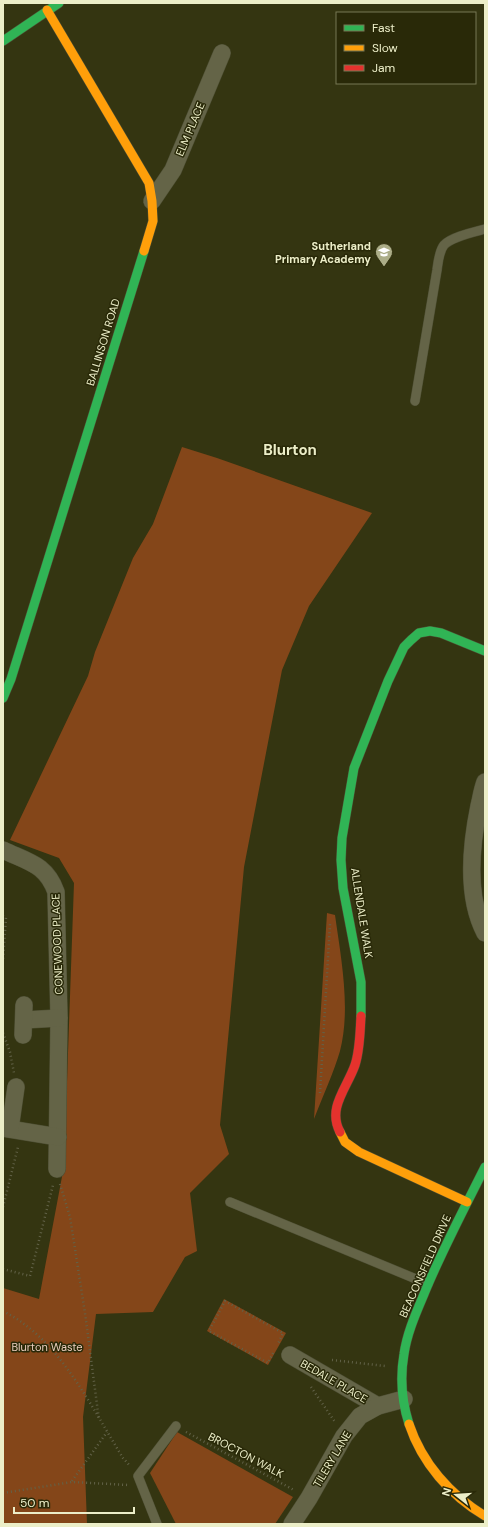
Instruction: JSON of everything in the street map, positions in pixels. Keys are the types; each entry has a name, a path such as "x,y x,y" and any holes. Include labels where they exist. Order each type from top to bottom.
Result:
{"street":[{"path":"3,41 59,3"},
{"name":"BALLINSON ROAD","path":"3,698 7,678 153,221 149,183 47,10"},
{"name":"ELM PLACE","path":"152,201 173,170 222,53"},
{"name":"ALLENDALE WALK","path":"467,1202 359,1152 345,1142 337,1127 335,1112 338,1100 355,1065 359,1043 361,1014 360,982 343,888 341,860 342,838 354,768 388,681 404,647 419,633 430,631 441,633 485,651"},
{"path":"485,782 473,842 472,878 475,905 485,934"},
{"name":"CONEWOOD PLACE","path":"3,850 43,869 53,884 56,892 59,1018 57,1169"},
{"path":"24,1020 59,1018"},
{"path":"16,1087 12,1129 58,1137"},
{"name":"BEACONSFIELD DRIVE","path":"485,1167 435,1268 408,1332 403,1361 402,1379 404,1399 410,1428 424,1459 443,1482 467,1504 485,1516"},
{"name":"BEDALE PLACE","path":"283,1351 378,1406"},
{"name":"TILERY LANE","path":"292,1524 309,1498 344,1436 360,1416 378,1406 404,1399"}],"lane":[{"path":"415,401 437,270 444,245 456,238 485,229"},
{"path":"230,1202 428,1284"},
{"path":"157,1524 138,1476 176,1426"}],"path":[{"path":"3,916 6,917 3,961"},
{"path":"320,1094 330,924"},
{"path":"3,1033 10,1052 16,1087"},
{"path":"3,1207 12,1129"},
{"path":"3,1270 30,1276 57,1169"},
{"path":"57,1169 70,1217 86,1313 99,1420"},
{"path":"225,1302 283,1333 283,1351 268,1363 209,1331 225,1302"},
{"path":"3,1311 24,1324 48,1345 72,1375 123,1458 138,1476"},
{"name":"BROCTON WALK","path":"176,1426 309,1498"},
{"path":"72,1482 107,1432"},
{"path":"3,1493 72,1482 142,1486"}],"green space":[{"name":"Blurton Waste","path":"182,447 372,513 309,606 282,670 244,867 220,1125 229,1154 190,1193 197,1251 185,1257 153,1312 96,1314 83,1417 87,1524 3,1524 3,1288 39,1299 64,1166 74,883 59,858 10,840 88,676 95,652 133,558 153,524"},
{"path":"327,913 335,915 344,983 345,1018 340,1051 314,1119"},
{"path":"224,1299 286,1333 268,1365 207,1331"},
{"path":"177,1432 293,1497 275,1524 176,1524 150,1473"}],"traffic: fast":[{"path":"3,41 59,3"},
{"path":"3,698 11,679 144,251"},
{"path":"361,1016 361,982 343,888 341,860 342,838 354,768 388,681 404,647 411,640 419,633 430,631 441,633 485,651"},
{"path":"409,1424 403,1398 402,1380 407,1338 438,1262 485,1167"}],"traffic: slow":[{"path":"47,10 149,183 153,221 144,251"},
{"path":"340,1132 345,1142 359,1152 467,1202"},
{"path":"409,1424 421,1452 439,1477 460,1498 485,1516"}],"traffic: jam":[{"path":"340,1132 336,1115 337,1106 357,1059 360,1041 361,1016"}],"place":[{"name":"Sutherland Primary Academy","path":"384,267"}],"district":[{"name":"Blurton","path":"290,450"}]}
